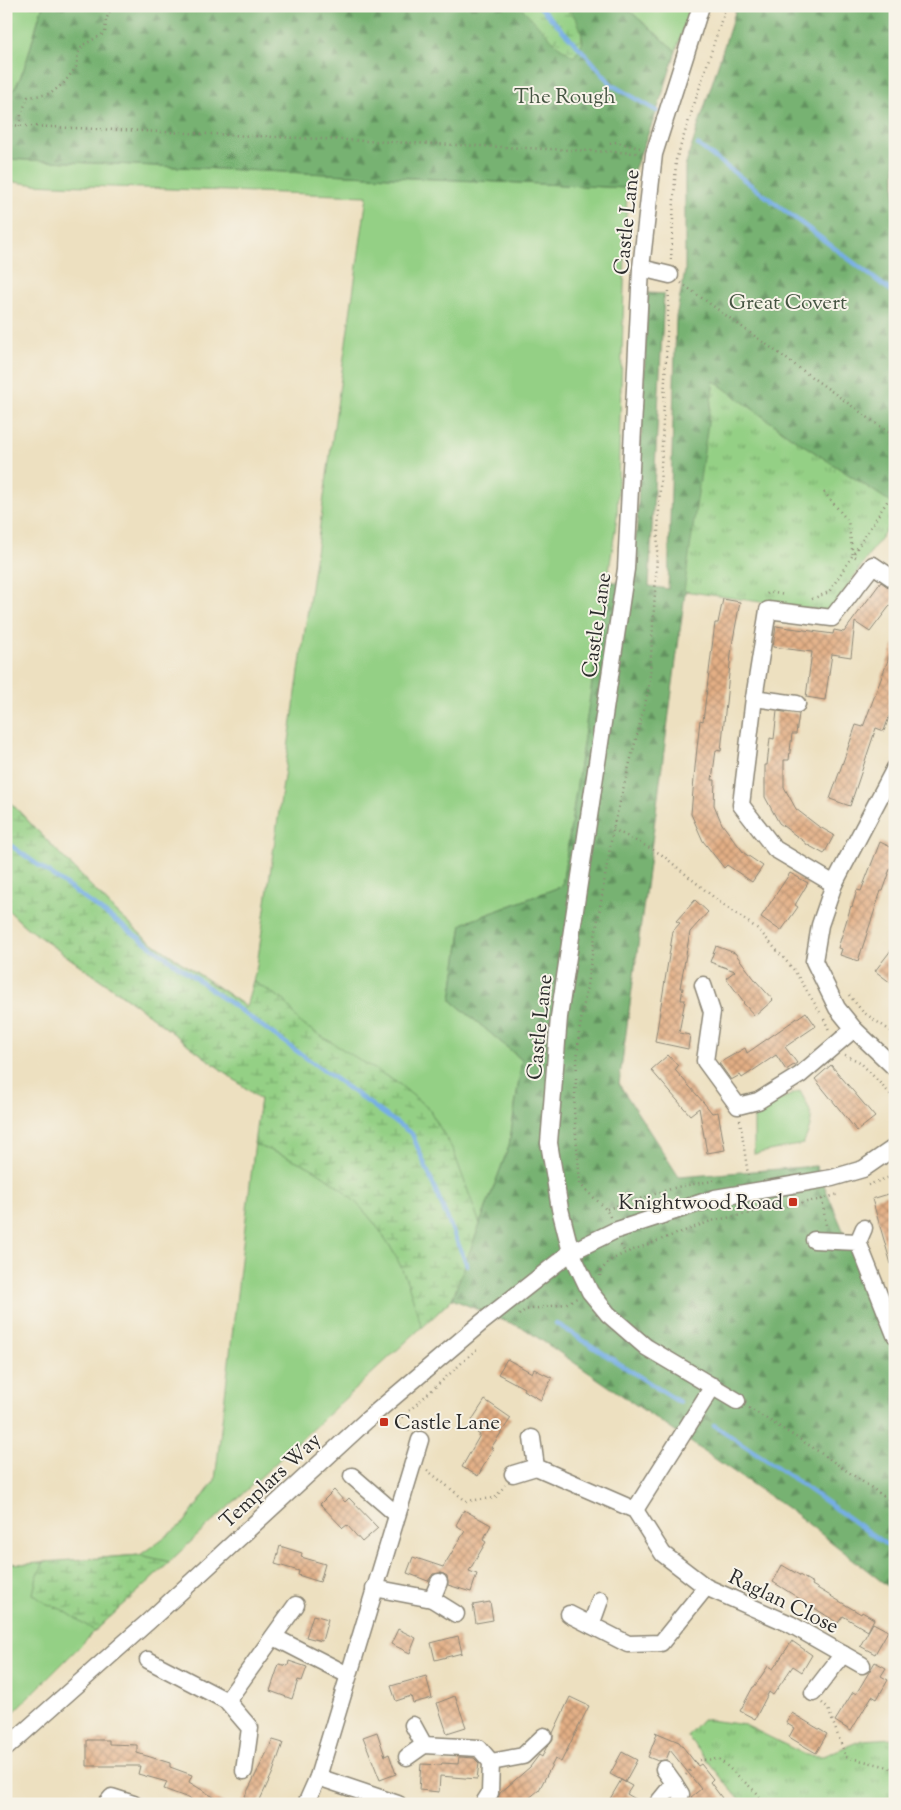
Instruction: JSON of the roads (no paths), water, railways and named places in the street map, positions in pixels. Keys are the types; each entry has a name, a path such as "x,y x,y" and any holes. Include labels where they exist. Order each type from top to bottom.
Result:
{"street":[{"name":"Castle Lane","path":"570,1252 549,1143 559,1017 626,569 641,268 652,154 702,6"},
{"path":"641,268 670,275"},
{"path":"834,884 776,850 741,805 754,698 768,610 832,618 874,565 895,580"},
{"path":"754,698 797,704"},
{"path":"894,770 834,884 820,925 814,961 837,1008 854,1029 895,1068"},
{"path":"703,985 712,1012 705,1061 738,1106 758,1101 800,1075 854,1029"},
{"path":"737,1401 646,1347 608,1314 590,1292 570,1252 614,1230 715,1198 832,1178 863,1169 895,1147"},
{"path":"821,1240 861,1235 895,1335"},
{"name":"Templars Way","path":"6,1748 149,1621 368,1419 570,1252"},
{"path":"513,1474 536,1467 635,1510 713,1386"},
{"path":"532,1438 536,1467"},
{"path":"306,1804 318,1777 396,1514 420,1440"},
{"path":"352,1476 396,1514"},
{"name":"Raglan Close","path":"635,1510 663,1554 706,1587 790,1624 862,1665"},
{"path":"432,1599 439,1582"},
{"name":"Raglan Close","path":"569,1614 628,1644 661,1643 706,1587"},
{"path":"374,1588 432,1599 456,1614"},
{"path":"591,1625 600,1600"},
{"path":"227,1702 296,1605"},
{"path":"274,1637 348,1675"},
{"name":"Raglan Close","path":"812,1693 843,1654"},
{"path":"148,1660 227,1702 250,1728 244,1772"},
{"path":"413,1725 424,1745"},
{"path":"491,1762 523,1756 544,1736"},
{"path":"407,1757 424,1745 480,1748 491,1762 490,1793 483,1804"},
{"path":"657,1804 678,1787 664,1769"},
{"path":"318,1777 398,1804"},
{"path":"106,1804 112,1797 134,1804"}],"waterway":[{"path":"539,6 612,85 657,111"},
{"path":"698,145 895,294"},
{"path":"6,842 412,1134 467,1265"},
{"path":"556,1323 679,1402"},
{"path":"714,1425 895,1551"}],"place":[{"name":"Knightwood Road","path":"793,1202"},
{"name":"Castle Lane","path":"384,1422"}],"park label":[{"name":"The Rough","path":"565,96"},
{"name":"Great Covert","path":"788,302"}]}
